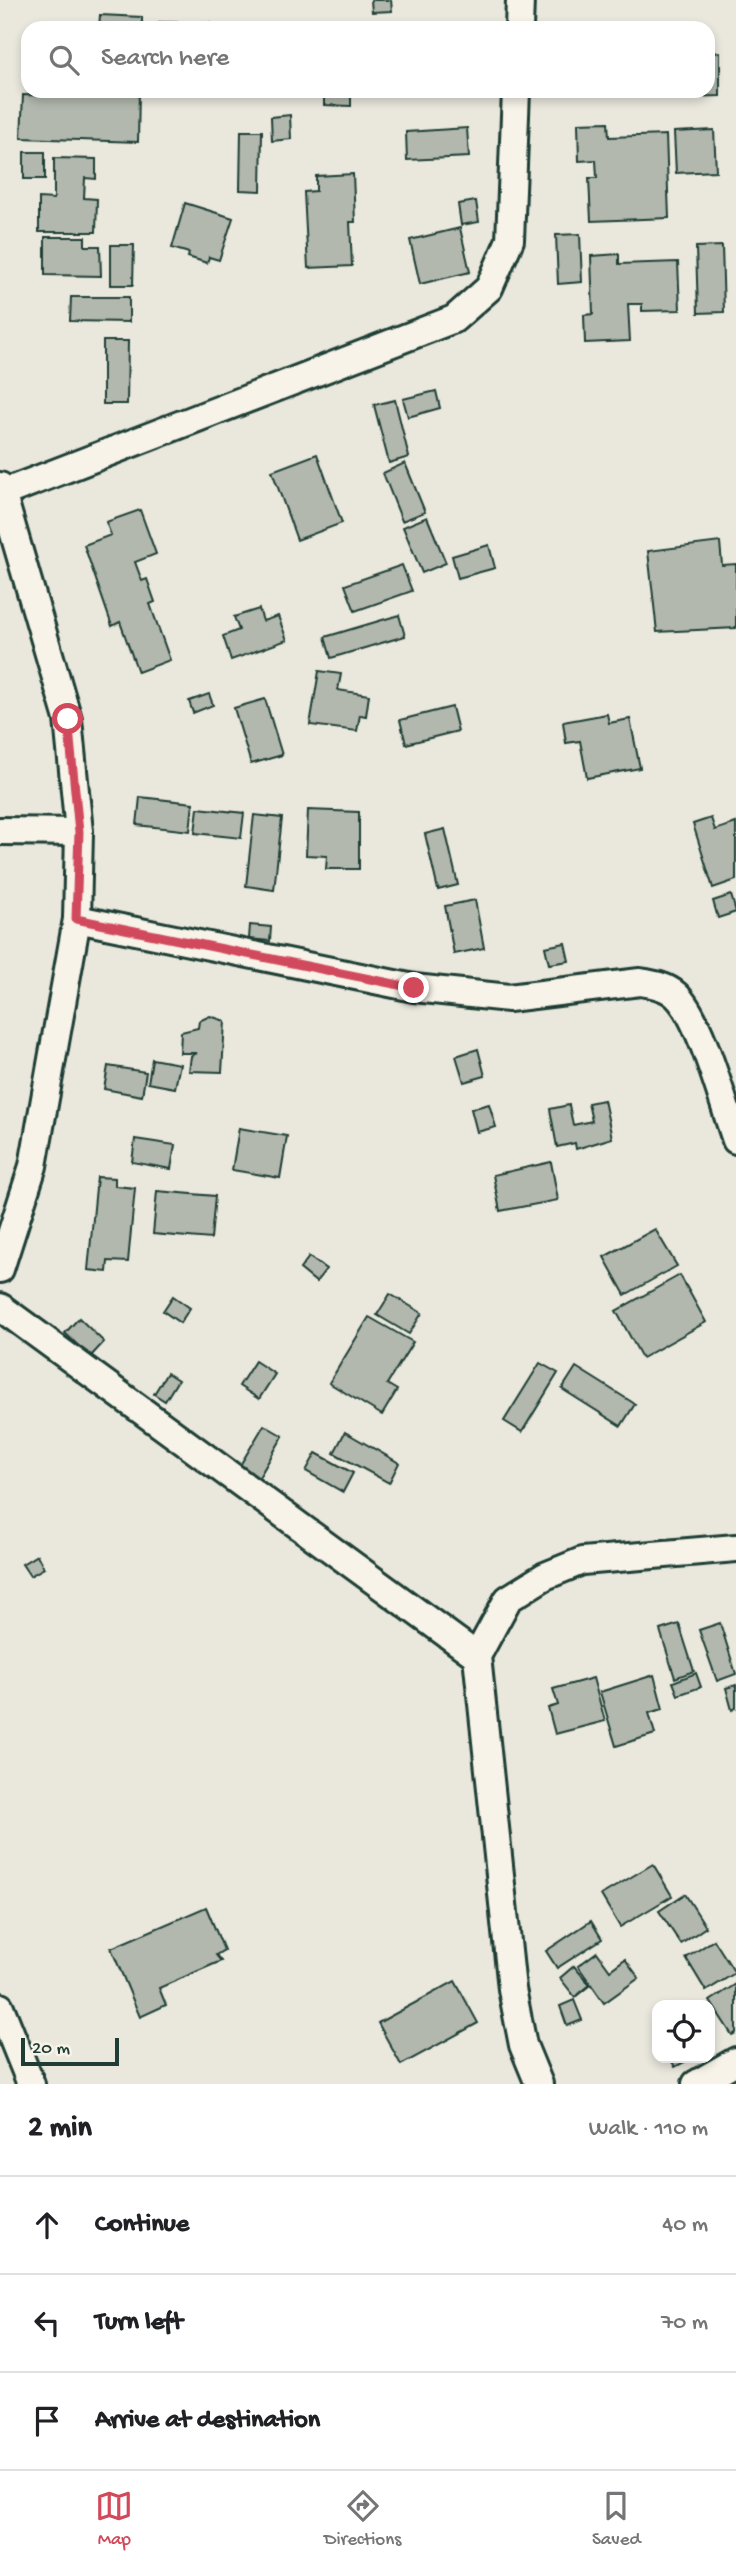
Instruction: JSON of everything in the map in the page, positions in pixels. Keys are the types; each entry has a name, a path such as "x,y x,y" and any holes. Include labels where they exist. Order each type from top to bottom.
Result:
{"street":[{"path":"519,21 520,0"},
{"path":"0,1269 33,1166 76,919 79,832 68,719 1,490 454,318 489,288 510,240 516,98"},
{"path":"0,831 79,832"},
{"path":"76,919 414,988 509,998 640,982 659,985 675,994 690,1013 736,1140"},
{"path":"0,1307 477,1656"},
{"path":"539,2084 523,2045 512,1989 477,1656 508,1600 545,1576 582,1561 736,1548"},
{"path":"0,2007 31,2084"},
{"path":"696,2084 736,2061"}],"building":[{"path":"371,0 391,0 392,11 372,12"},
{"path":"100,15 142,17 142,21 100,21"},
{"path":"715,52 720,52 720,96 715,96"},
{"path":"23,98 139,98 138,142 21,138"},
{"path":"324,98 351,98 351,106 324,105"},
{"path":"290,115 291,139 272,141 271,117"},
{"path":"608,122 609,137 666,135 669,218 591,221 589,178 597,178 596,160 579,161 578,123"},
{"path":"467,128 469,157 407,160 406,132"},
{"path":"714,130 716,171 676,173 674,132"},
{"path":"241,131 262,131 261,191 240,190"},
{"path":"24,152 45,152 45,179 24,179"},
{"path":"54,158 96,159 96,179 85,178 84,198 97,199 96,232 39,232 39,198 54,199"},
{"path":"353,174 355,222 350,222 352,266 308,268 304,192 316,191 316,176"},
{"path":"476,201 479,222 461,225 458,204"},
{"path":"185,203 233,218 219,260 209,257 207,263 188,257 189,253 172,248"},
{"path":"460,228 470,272 420,284 410,240"},
{"path":"580,234 582,282 558,284 556,235"},
{"path":"45,237 85,237 85,246 100,246 101,276 45,275"},
{"path":"111,245 134,245 133,285 111,285"},
{"path":"722,246 724,312 698,313 696,247"},
{"path":"619,254 619,264 678,262 680,310 642,311 642,304 628,304 630,341 585,343 584,315 593,314 591,256"},
{"path":"71,297 129,297 129,322 70,321"},
{"path":"103,341 128,341 127,404 103,404"},
{"path":"436,391 440,408 408,417 403,399"},
{"path":"395,400 409,457 389,463 374,405"},
{"path":"317,454 342,523 297,540 272,471"},
{"path":"405,463 425,512 402,521 383,473"},
{"path":"140,510 156,554 135,562 142,581 147,579 155,602 150,604 170,660 138,672 120,622 112,626 84,545 111,535 106,522"},
{"path":"427,517 446,563 422,573 403,527"},
{"path":"720,542 722,565 736,564 736,628 657,632 648,551"},
{"path":"489,545 495,568 458,578 452,556"},
{"path":"402,565 412,591 355,611 345,585"},
{"path":"259,609 263,621 278,616 287,640 231,660 223,636 239,630 234,617"},
{"path":"399,615 405,636 331,658 325,637"},
{"path":"319,671 341,674 338,690 369,695 366,716 360,715 357,731 310,725"},
{"path":"209,694 213,705 193,713 189,701"},
{"path":"265,699 282,755 251,764 234,708"},
{"path":"452,707 458,731 406,744 400,720"},
{"path":"607,714 609,723 630,719 640,768 587,778 580,741 566,743 563,722"},
{"path":"140,797 193,803 190,831 137,825"},
{"path":"198,808 244,813 241,838 195,833"},
{"path":"308,810 359,812 359,869 326,869 327,856 306,855"},
{"path":"254,815 282,818 274,890 246,886"},
{"path":"711,818 715,830 736,823 736,880 713,888 693,824"},
{"path":"445,829 458,885 438,890 425,834"},
{"path":"731,895 736,912 718,918 713,901"},
{"path":"475,900 484,948 454,954 445,906"},
{"path":"250,925 271,927 270,941 249,939"},
{"path":"565,943 569,961 549,964 545,947"},
{"path":"210,1016 225,1021 222,1072 189,1071 191,1056 197,1053 180,1053 181,1032 198,1028 199,1021"},
{"path":"478,1049 485,1076 464,1082 456,1056"},
{"path":"152,1059 180,1064 175,1088 148,1083"},
{"path":"108,1066 146,1072 142,1096 104,1089"},
{"path":"604,1100 612,1138 576,1149 575,1143 557,1147 550,1109 569,1105 573,1125 592,1121 588,1103"},
{"path":"489,1104 496,1127 477,1132 471,1109"},
{"path":"239,1128 287,1136 280,1178 232,1170"},
{"path":"135,1139 175,1145 171,1169 132,1162"},
{"path":"551,1162 558,1200 500,1211 493,1175"},
{"path":"97,1177 115,1178 115,1186 135,1188 128,1262 108,1261 107,1272 88,1270"},
{"path":"157,1191 215,1196 211,1239 153,1234"},
{"path":"655,1229 677,1266 625,1295 604,1257"},
{"path":"309,1257 326,1269 316,1282 300,1269"},
{"path":"680,1275 706,1322 642,1358 616,1311"},
{"path":"390,1294 422,1313 409,1334 377,1315"},
{"path":"173,1296 190,1308 180,1323 163,1311"},
{"path":"369,1317 413,1342 387,1384 397,1390 382,1415 329,1383"},
{"path":"79,1318 104,1342 90,1357 65,1333"},
{"path":"255,1361 275,1374 259,1399 239,1386"},
{"path":"540,1363 558,1373 522,1432 504,1421"},
{"path":"576,1367 635,1404 621,1426 562,1389"},
{"path":"167,1373 178,1380 165,1401 154,1394"},
{"path":"264,1425 283,1436 258,1479 239,1467"},
{"path":"345,1432 399,1463 389,1483 334,1453"},
{"path":"316,1453 353,1473 343,1492 306,1471"},
{"path":"37,1555 44,1568 30,1576 22,1564"},
{"path":"720,1623 736,1674 717,1681 699,1630"},
{"path":"679,1624 694,1671 675,1678 660,1630"},
{"path":"696,1673 701,1687 678,1695 673,1682"},
{"path":"654,1675 663,1709 649,1713 655,1734 616,1746 600,1692"},
{"path":"593,1678 605,1721 555,1734 548,1708 558,1705 553,1689"},
{"path":"736,1685 736,1708 732,1710 726,1688"},
{"path":"653,1864 672,1896 620,1927 601,1895"},
{"path":"685,1894 706,1927 681,1944 659,1911"},
{"path":"206,1907 224,1950 216,1955 221,1961 159,1988 166,2005 140,2017 111,1948"},
{"path":"591,1921 602,1939 557,1968 546,1951"},
{"path":"714,1940 735,1973 706,1991 686,1958"},
{"path":"597,1952 610,1970 625,1959 639,1978 604,2003 578,1966"},
{"path":"574,1966 590,1985 575,1997 560,1978"},
{"path":"455,1981 478,2023 401,2065 378,2023"},
{"path":"736,1984 736,2033 732,2035 715,2009 715,2000 712,2000"},
{"path":"574,2000 582,2020 567,2026 560,2006"}],"route":[{"path":"68,719 79,832 76,919 414,988"}]}
